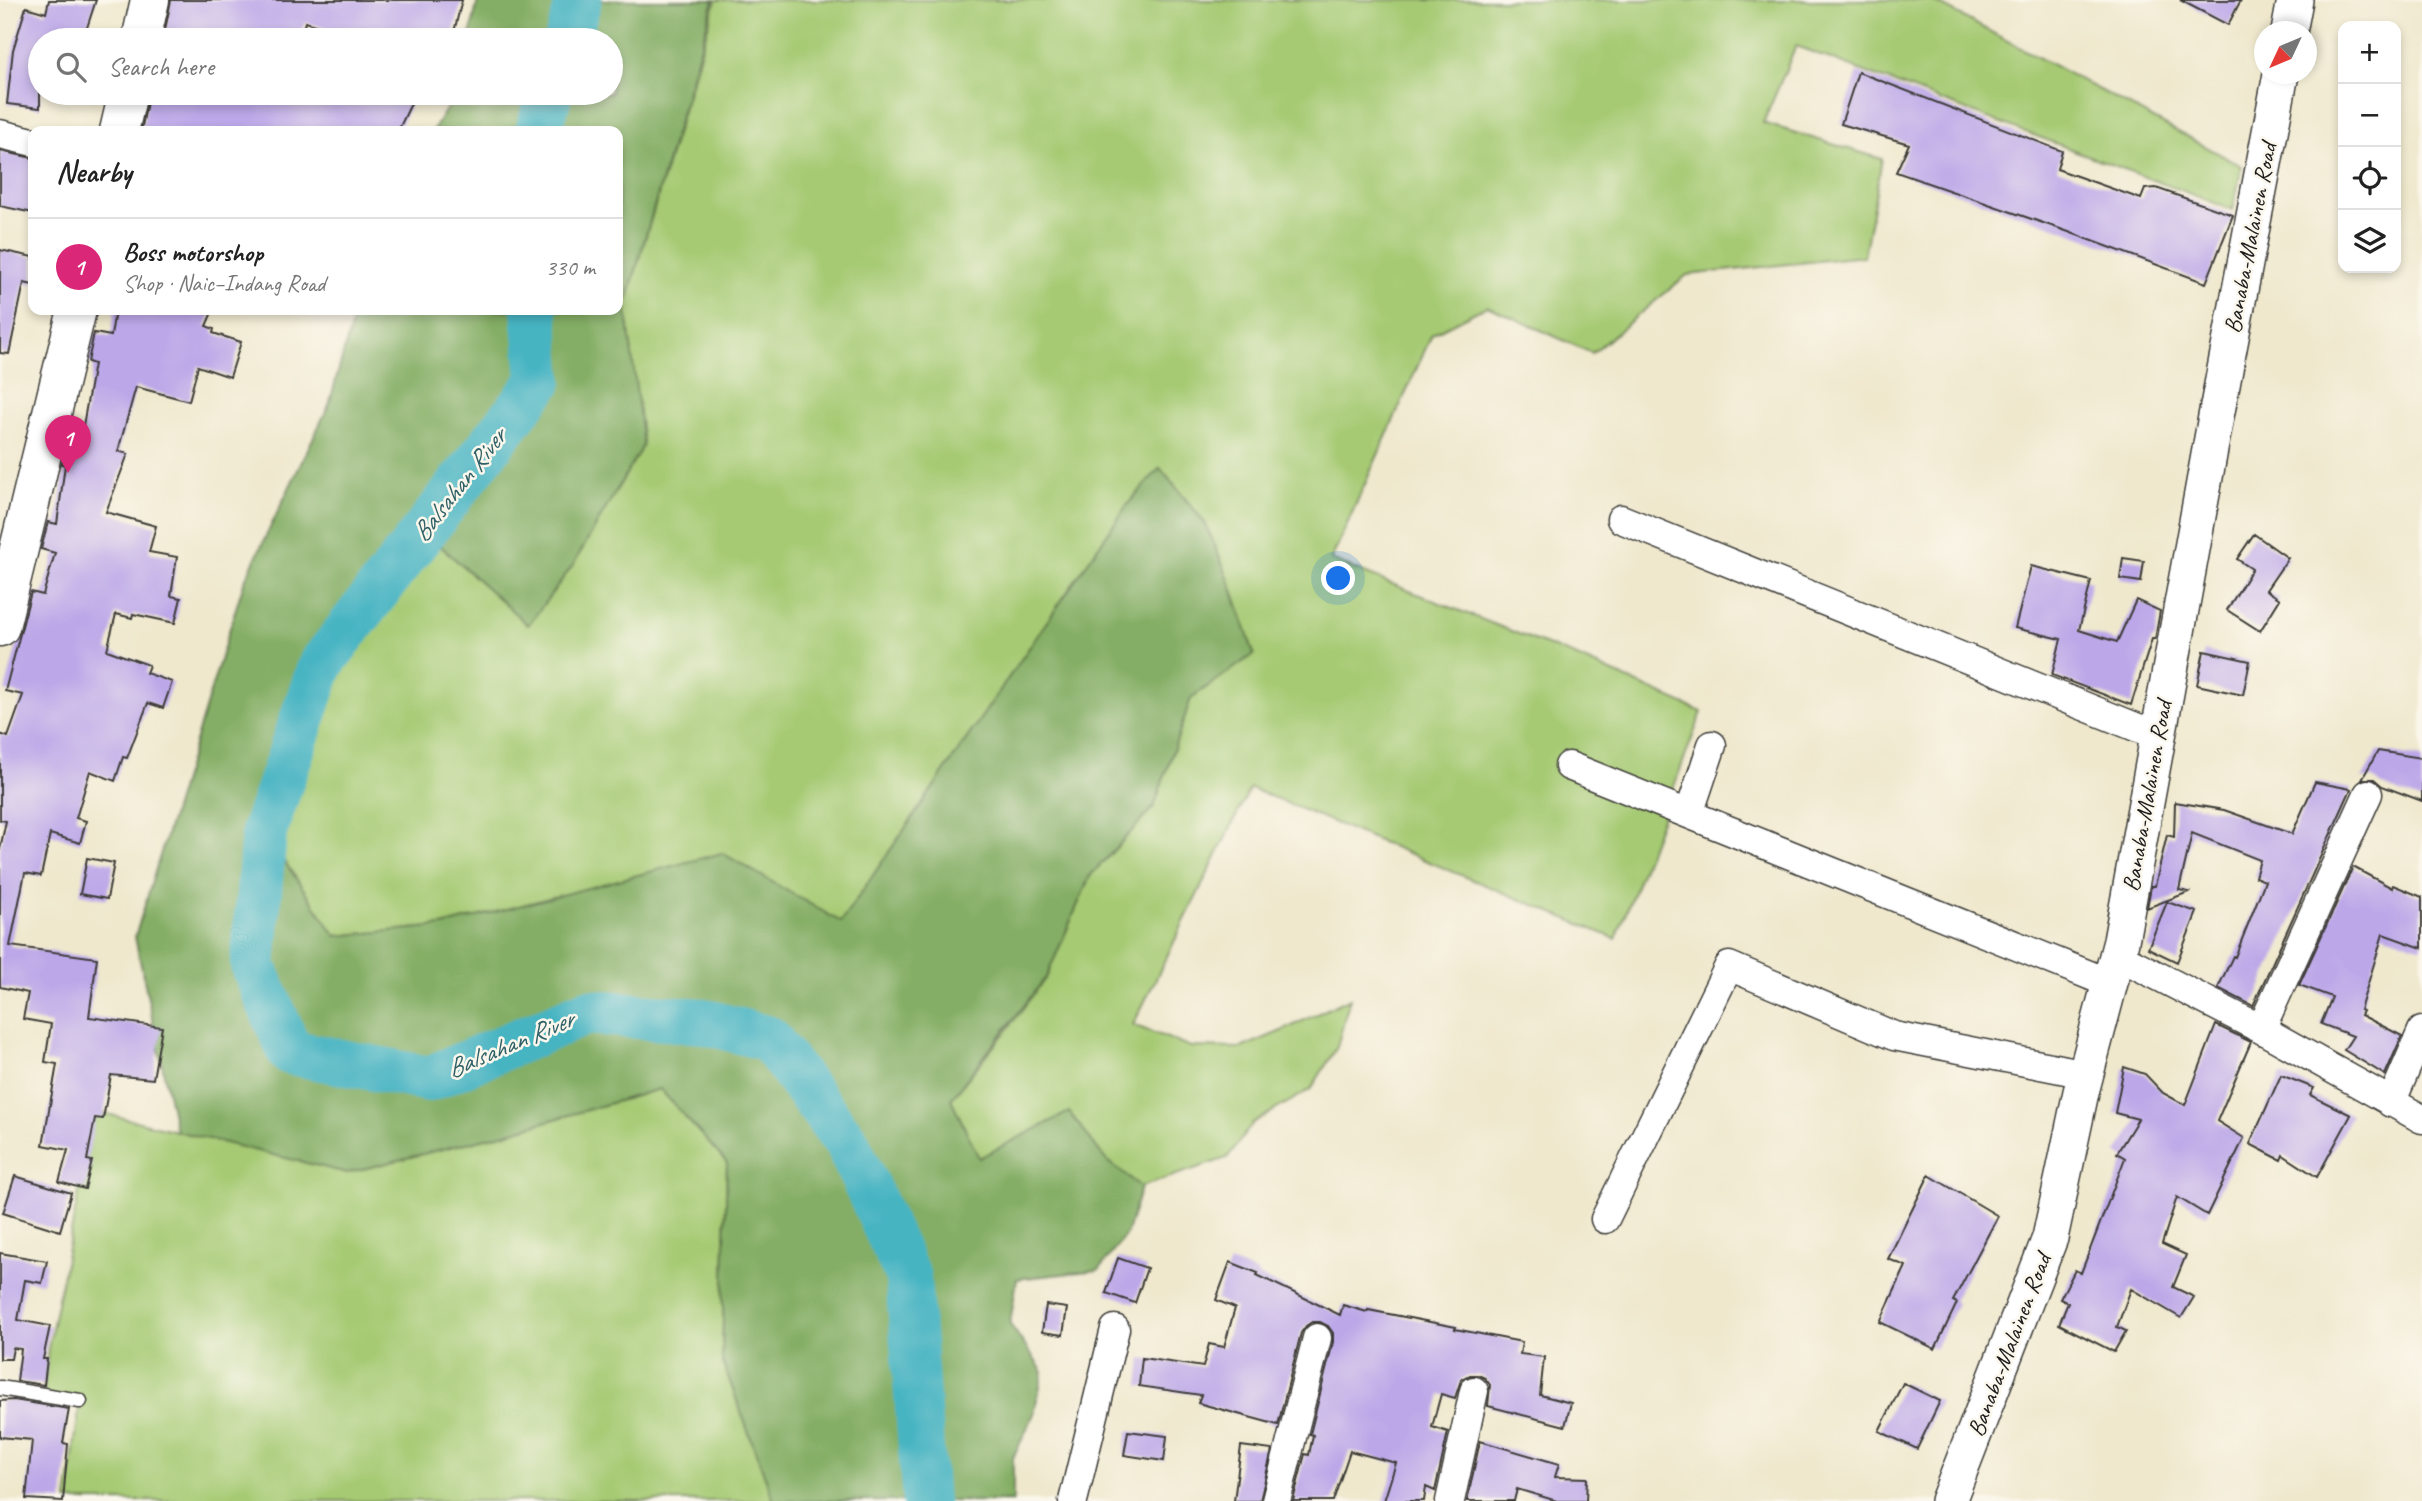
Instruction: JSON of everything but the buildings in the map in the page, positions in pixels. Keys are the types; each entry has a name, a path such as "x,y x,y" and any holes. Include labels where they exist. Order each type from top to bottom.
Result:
{"main road":[{"path":"144,28 150,0"},
{"path":"120,126 125,105"},
{"path":"0,627 76,315"}],"street":[{"path":"2291,21 2295,0"},
{"name":"Banaba-Malainen Road","path":"1948,1501 2050,1238 2086,1074 2113,969 2279,84"},
{"path":"0,134 28,141"},
{"path":"1621,519 2158,736"},
{"path":"1689,814 1712,745"},
{"path":"1569,766 1689,814 2113,969 2261,1029 2422,1119"},
{"path":"2261,1029 2368,794"},
{"path":"1605,1219 1729,966 1894,1037 2086,1074"},
{"path":"2391,1103 2422,1031"},
{"path":"1073,1501 1115,1329"},
{"path":"1276,1501 1317,1338"},
{"path":"1450,1501 1474,1391"}],"lane":[{"path":"0,1388 80,1401"}],"green space":[{"path":"478,0 714,0 626,304 643,445 573,565 528,625 424,531 321,664 264,832 336,936 442,926 722,853 841,922 1127,505 1160,468 1205,523 1231,585 1254,654 1191,698 1154,807 1090,876 1047,976 951,1099 979,1158 1069,1112 1107,1161 1141,1187 1127,1233 1099,1270 1017,1279 1010,1324 1043,1372 1034,1414 1013,1458 1013,1501 774,1501 722,1360 727,1163 660,1089 506,1133 347,1173 176,1131 135,937 244,582 329,405 354,315 623,315 623,126 436,126 449,105 623,105 623,28 472,28"},
{"path":"716,0 1931,0 2242,166 2233,210 1796,46 1763,123 1882,159 1864,256 1687,275 1592,353 1487,306 1432,334 1331,560 1577,657 1702,712 1616,939 1250,788 1133,1025 1191,1047 1241,1048 1350,998 1337,1047 1311,1089 1253,1123 1227,1158 1141,1187 1107,1161 1069,1112 979,1159 951,1099 1047,976 1090,876 1154,807 1191,698 1254,654 1235,595 1206,524 1160,468 1127,505 841,922 722,853 442,926 336,936 264,832 321,664 424,531 528,625 573,565 642,445 626,304"},
{"path":"660,1089 727,1163 722,1360 774,1501 67,1501 80,1402 43,1395 48,1349 95,1111 347,1173 506,1133"}],"waterway":[{"name":"Balsahan River","path":"571,28 579,0"},
{"name":"Balsahan River","path":"540,126 546,105"},
{"name":"Balsahan River","path":"534,315 540,381 321,664 264,832 253,965 290,1052 429,1079 587,1012 703,1021 769,1039 847,1143 908,1277 925,1501"}],"place":[{"name":"Boss motorshop","path":"68,473"}]}
